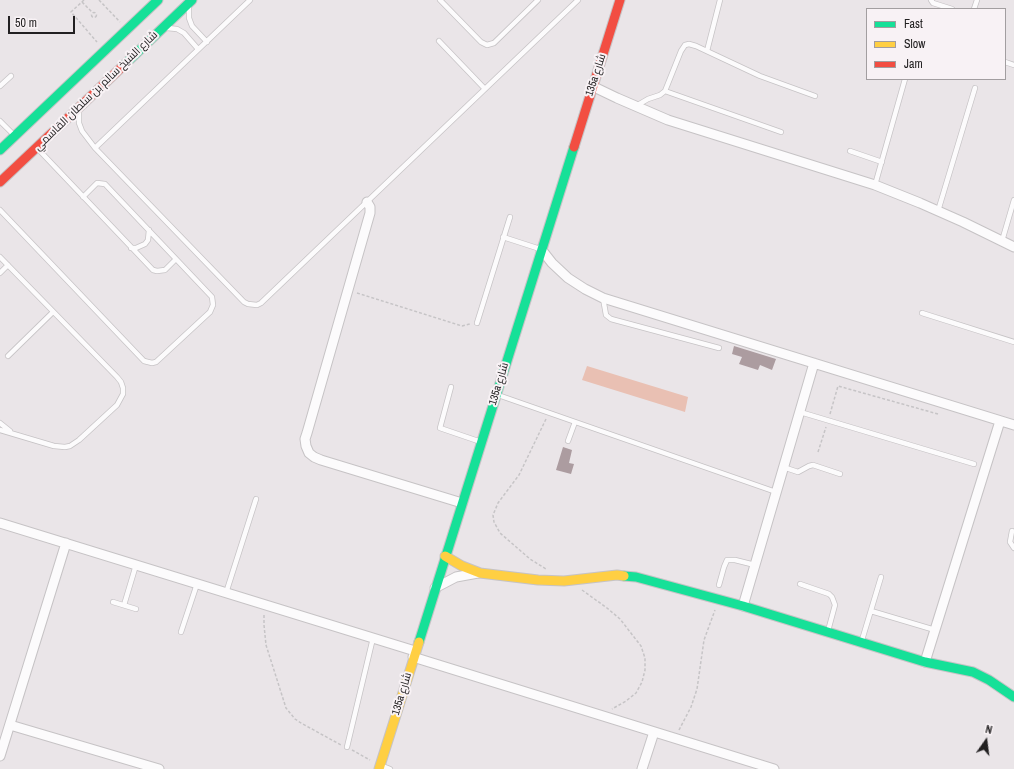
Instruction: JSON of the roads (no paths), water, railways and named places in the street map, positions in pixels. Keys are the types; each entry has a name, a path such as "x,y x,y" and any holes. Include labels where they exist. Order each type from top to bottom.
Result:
{"street":[{"name":"شارع الشيخ سالم بن سلطان القاسمي","path":"0,150 158,0"},
{"name":"135a شارع","path":"380,767 414,654 620,0"},
{"name":"شارع الشيخ سالم بن سلطان القاسمي","path":"0,182 191,1"},
{"path":"592,86 635,107 695,130 773,152 875,185 938,211 1014,247"},
{"path":"367,202 370,207 370,213 305,439 306,446 309,453 321,460 462,503"},
{"path":"541,249 552,263 568,278 603,298 1014,425"},
{"path":"743,606 814,364"},
{"path":"924,662 1000,421"},
{"path":"0,523 373,638 414,654 654,732 774,769"},
{"path":"0,756 66,543"},
{"path":"445,556 462,566 480,573 538,580 564,581 618,575 636,577 743,606 924,662 982,675 1014,697"},
{"path":"435,588 456,577 480,573"},
{"path":"10,725 159,769"},
{"path":"642,769 654,732"}],"lane":[{"path":"95,148 250,0"},
{"path":"440,0 481,42 487,45 494,43 538,0"},
{"path":"80,106 79,119 82,131 95,148 244,302 252,306 261,303 578,0"},
{"path":"707,51 720,0"},
{"path":"932,0 933,3 942,8"},
{"path":"191,1 188,10 189,18 192,26 206,42"},
{"path":"162,28 177,29 184,33 198,49"},
{"path":"439,41 485,89"},
{"path":"635,107 665,91 683,48 689,44 692,44 760,76 815,96"},
{"path":"1013,65 1014,58"},
{"path":"0,86 11,76"},
{"path":"875,185 905,80"},
{"path":"938,211 975,88"},
{"path":"665,91 781,132"},
{"path":"0,121 15,136"},
{"path":"36,148 150,267 157,272 165,270 176,259"},
{"path":"850,151 882,162"},
{"path":"0,210 144,361 148,363 156,362 210,312 213,301 209,294 105,184 97,184 83,197"},
{"path":"1002,241 1014,200"},
{"path":"477,323 510,217"},
{"path":"131,248 136,248 145,244 150,235 149,230"},
{"path":"504,237 541,249"},
{"path":"0,257 117,377 123,388 123,394 118,405 79,440 70,446 60,447 0,430"},
{"path":"0,273 8,265"},
{"path":"603,298 606,315 611,319 719,348"},
{"path":"8,356 53,312"},
{"path":"922,313 1014,342"},
{"path":"450,387 440,428 481,442"},
{"path":"496,394 776,492"},
{"path":"800,412 974,464"},
{"path":"568,441 575,422"},
{"path":"0,423 13,433"},
{"path":"783,467 798,472 813,465 840,474"},
{"path":"226,593 256,499"},
{"path":"1012,531 1010,542 1014,548"},
{"path":"719,585 727,560 735,560 755,565"},
{"path":"124,605 136,565"},
{"path":"862,643 881,577"},
{"path":"181,632 197,584"},
{"path":"800,584 829,594 832,597 835,605 828,632"},
{"path":"113,602 136,609"},
{"path":"871,611 935,630"},
{"path":"347,747 373,638"},
{"path":"380,767 390,769"}]}
